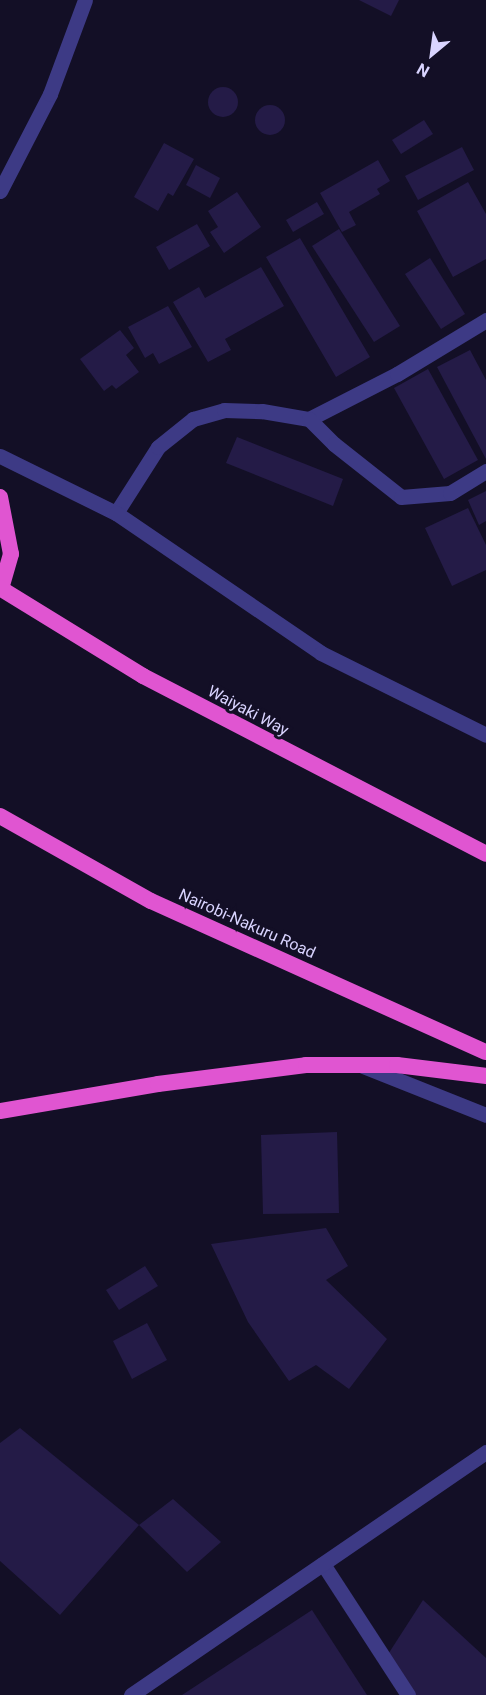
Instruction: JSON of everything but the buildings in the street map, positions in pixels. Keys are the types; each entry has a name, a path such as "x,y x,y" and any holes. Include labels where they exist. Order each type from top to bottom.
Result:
{"highway":[{"path":"0,497 11,554 0,588"},
{"name":"Waiyaki Way","path":"0,588 143,675 486,854"},
{"name":"Nairobi-Nakuru Road","path":"0,816 151,901 486,1052"},
{"path":"0,1111 283,1068 361,1065 486,1076"}],"street":[{"path":"0,190 50,94 85,0"},
{"path":"309,419 397,374 486,320"},
{"path":"116,513 158,447 194,419 224,410 262,411 309,419 334,444 401,497 450,494 486,471"},
{"path":"0,456 116,513 321,653 486,735"},
{"path":"361,1065 486,1115"},
{"path":"131,1695 486,1452"},
{"path":"323,1564 408,1695"}]}
